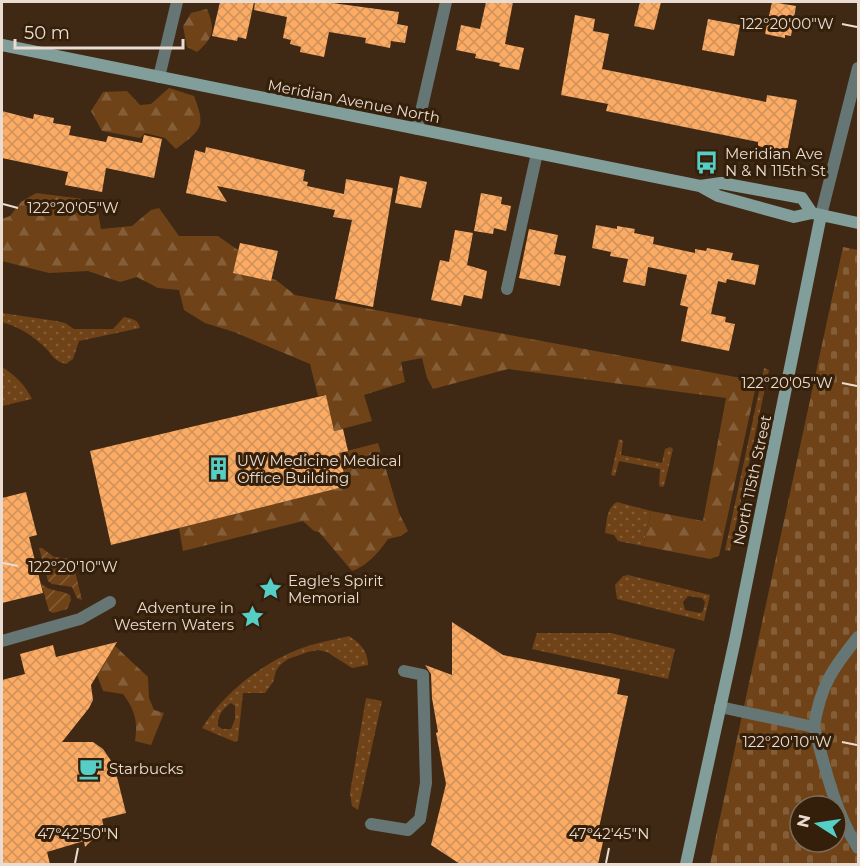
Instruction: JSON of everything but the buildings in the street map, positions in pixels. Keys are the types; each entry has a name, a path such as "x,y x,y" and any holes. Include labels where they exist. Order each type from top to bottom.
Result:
{"street":[{"path":"159,77 177,2"},
{"path":"417,129 446,2"},
{"name":"Meridian Avenue North","path":"2,45 700,186 718,196 794,217 817,214 858,223"},
{"name":"North 115th Street","path":"686,864 720,707 817,214 858,68"},
{"path":"507,289 537,153"},
{"name":"Meridian Avenue North","path":"700,186 721,183 802,198 817,214"},
{"path":"2,641 80,619 110,602"},
{"path":"858,637 825,684 817,705 814,727 829,782 841,814 858,848"},
{"path":"371,824 408,830 420,819 426,783 423,675 405,671"},
{"path":"720,707 814,727"}],"green space":[{"path":"207,9 212,28 210,38 197,52 187,47 183,26 191,13"},
{"path":"169,88 194,96 200,115 196,132 176,149 165,138 145,133 140,138 102,131 91,111 103,92 127,91 140,105 151,104"},
{"path":"36,193 83,199 98,212 101,229 132,226 151,210 159,208 179,236 218,236 245,255 251,273 276,280 295,295 757,381 719,556 710,559 643,546 651,511 703,521 726,398 508,369 433,389 427,378 422,358 401,362 405,382 364,395 372,421 334,431 326,395 318,396 310,364 234,332 205,323 184,310 179,290 158,288 137,277 120,282 88,271 49,273 2,261 2,219 10,216 21,202"},
{"path":"843,247 858,250 858,864 710,864"},
{"path":"2,313 65,323 74,329 113,329 124,317 136,321 140,328 79,341 73,359 66,364 58,361 27,333 2,322"},
{"path":"2,367 19,381 32,399 2,406"},
{"path":"764,368 769,370 730,551 725,550"},
{"path":"619,439 623,441 621,455 662,463 665,449 670,447 673,449 664,486 659,485 660,469 619,461 615,476 611,475"},
{"path":"378,443 399,513 408,531 401,536 388,539 372,558 357,569 352,571 319,532 314,531 303,521 183,551 179,528 347,486 339,453"},
{"path":"617,502 651,511 643,546 618,541 614,535 605,533 609,512"},
{"path":"39,548 54,557 72,559 82,600 77,598 72,587 52,584 48,581"},
{"path":"628,575 710,595 704,621 617,599 615,585 623,576","holes":["688,596 702,598 705,602 703,611 700,613 685,610 683,602"]},
{"path":"41,583 48,588 70,595 71,600 67,609 53,613 49,611"},
{"path":"537,633 611,633 675,649 668,679 532,649"},
{"path":"349,636 365,652 368,665 352,668 327,652 318,650 288,659 280,665 273,682 265,693 243,693 238,740 235,742 202,728 221,703 257,671 299,649","holes":["231,703 235,706 235,719 231,729 222,729 218,726 221,713"]},
{"path":"115,646 148,677 149,698 154,710 164,713 151,745 135,741 136,722 130,705 123,694 103,691 96,672"},
{"path":"366,698 382,701 358,810 352,806 350,793"}],"place":[{"name":"Meridian Ave N & N 115th St","path":"707,162"},
{"name":"UW Medicine Medical Office Building","path":"219,469"},
{"name":"Eagle's Spirit Memorial","path":"270,589"},
{"name":"Adventure in Western Waters","path":"252,616"},
{"name":"Starbucks","path":"91,768"}]}
